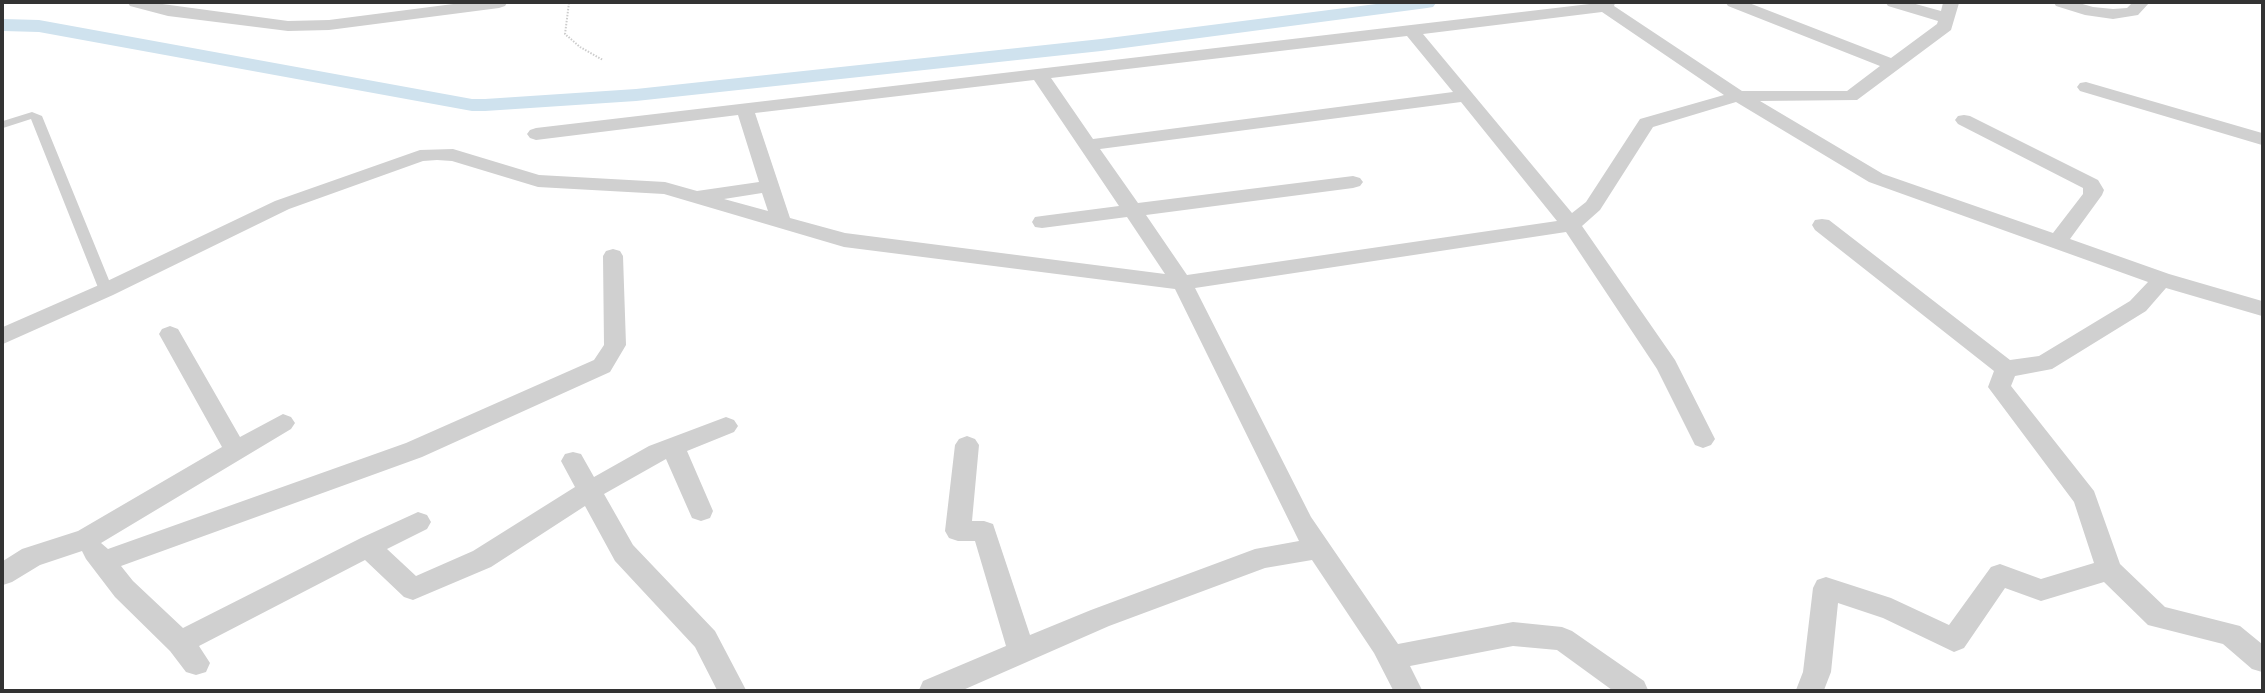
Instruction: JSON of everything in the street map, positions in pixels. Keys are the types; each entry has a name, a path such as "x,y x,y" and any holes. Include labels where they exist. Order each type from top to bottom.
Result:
{"street":[{"path":"136,3 168,11 288,26 329,24 499,3"},
{"path":"191,3 294,15 366,10 416,3"},
{"path":"1734,3 1893,64"},
{"path":"3,336 106,290 282,205 420,156 453,154 538,181 665,188 844,240 1182,283 1571,224 1593,206 1646,123 1738,96 1851,96 1945,26 1949,10 1894,3"},
{"path":"2062,3 2091,12 2113,14 2132,12 2140,3"},
{"path":"536,134 1412,30 1606,5 1738,96 1876,178 2162,279 2262,309"},
{"path":"1412,30 1571,224 1667,366 1703,439"},
{"path":"1039,74 1182,283 1302,524 1391,658 1408,690"},
{"path":"2086,87 2262,139"},
{"path":"1087,145 1466,96"},
{"path":"745,109 781,221"},
{"path":"1964,120 2090,184 2094,190 2092,195 2057,242"},
{"path":"1042,222 1353,182"},
{"path":"695,197 770,186"},
{"path":"1822,225 2006,369 2044,363 2138,306 2162,279"},
{"path":"104,561 414,450 602,366 615,345 613,256"},
{"path":"170,334 236,450"},
{"path":"2006,369 1999,387 2085,498 2109,570 2157,617 2230,634 2262,660"},
{"path":"3,574 32,557 86,539 283,423"},
{"path":"370,545 374,553 413,589 482,559 589,491 657,453 726,426"},
{"path":"967,446 958,531 984,531 1022,652"},
{"path":"673,447 701,512"},
{"path":"573,461 624,554 705,639 732,690"},
{"path":"180,643 370,545 418,522"},
{"path":"86,539 124,589 180,643 196,663"},
{"path":"933,690 1100,618 1264,557 1319,548"},
{"path":"1810,690 1817,672 1826,588 1890,609 1954,640 2000,575 2042,590 2109,570"},
{"path":"1391,658 1513,634 1562,639 1634,690"}],"lane":[{"path":"3,125 22,117 32,115 36,116 106,290"}],"path":[{"path":"569,3 565,34 580,47 603,60"}],"waterway":[{"path":"3,25 39,26 472,105 485,105 636,95 1101,45 1427,3"}]}
